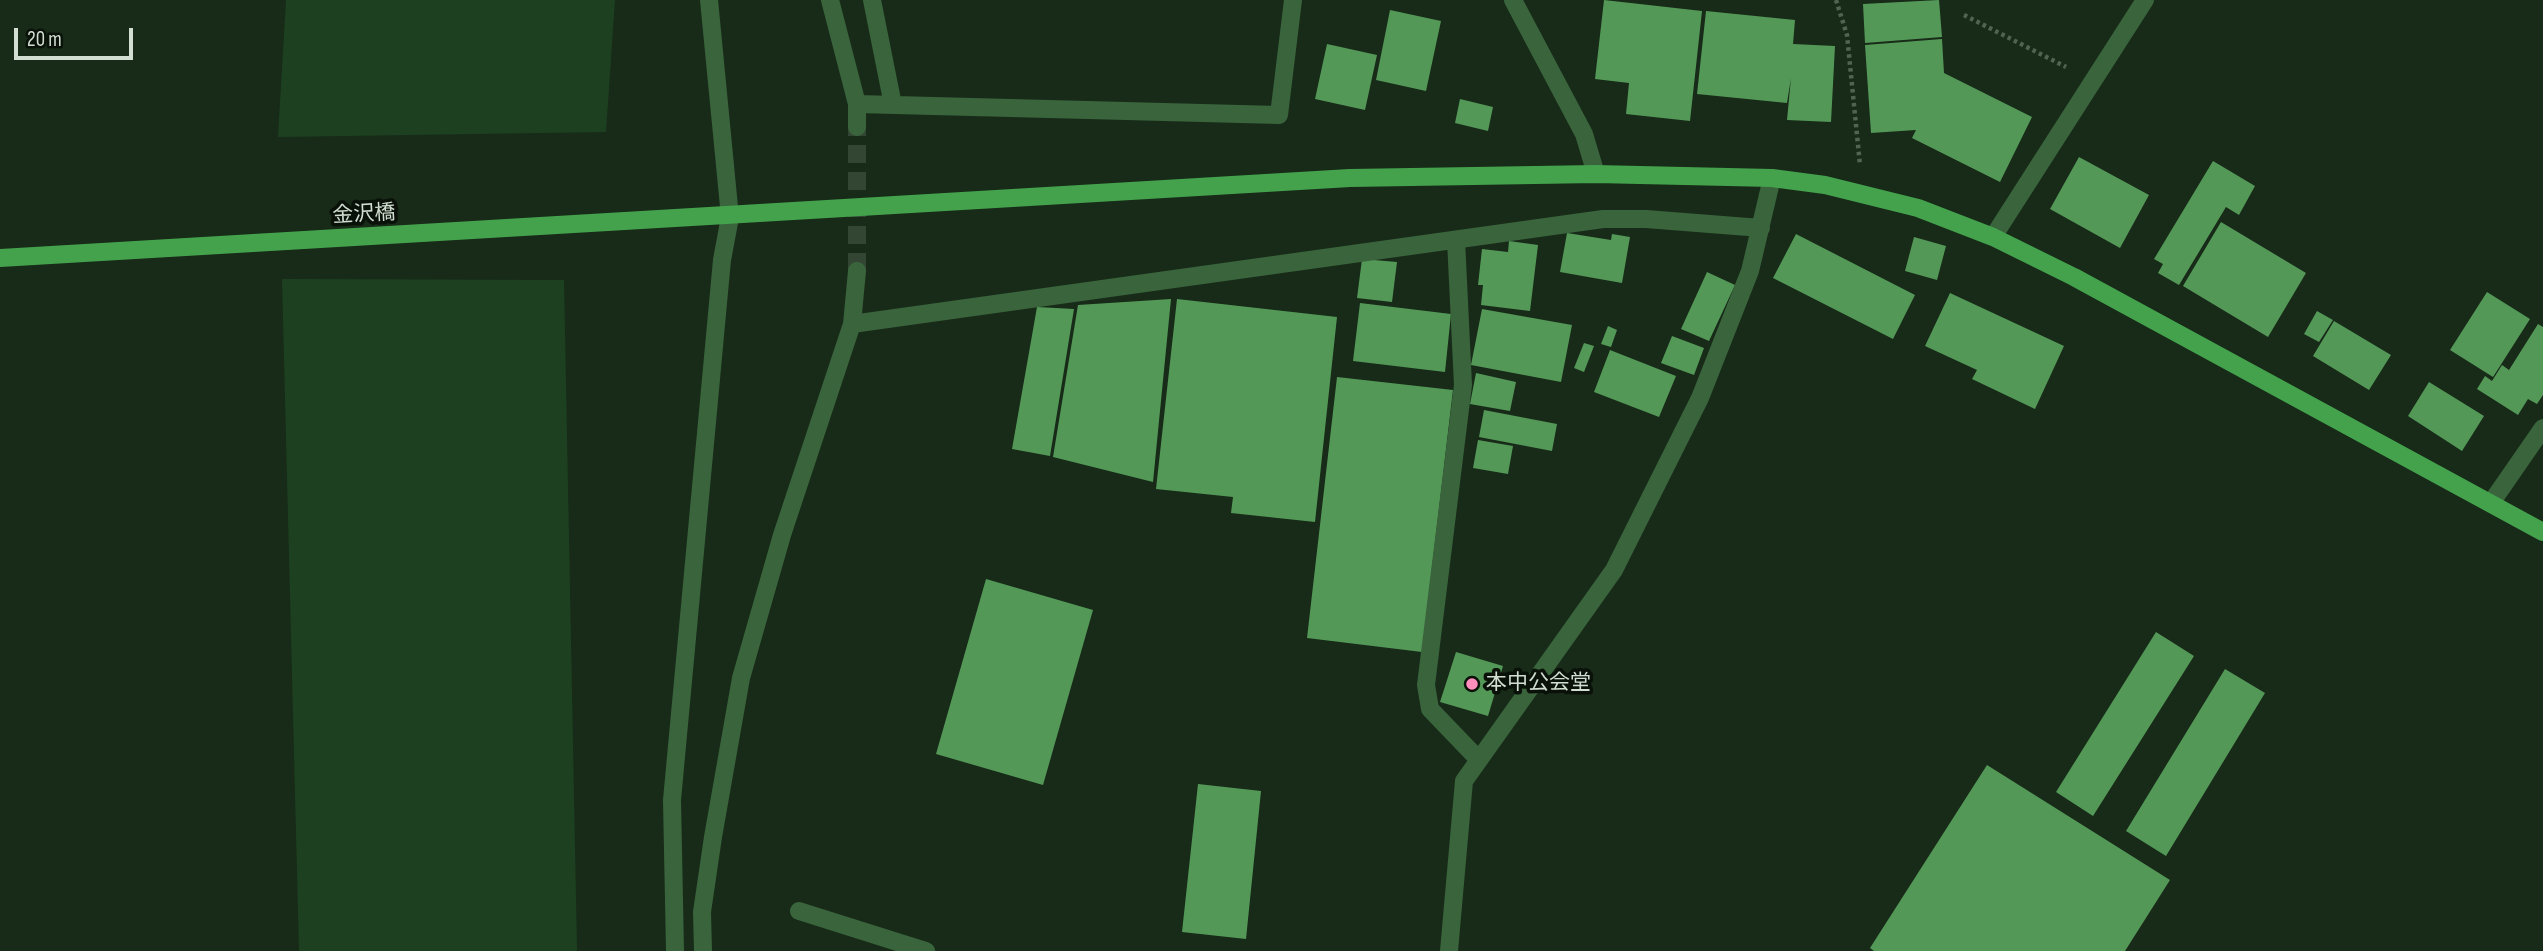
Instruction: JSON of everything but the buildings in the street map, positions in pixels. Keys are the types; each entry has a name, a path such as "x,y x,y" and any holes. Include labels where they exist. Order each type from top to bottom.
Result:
{"main road":[{"name":"金沢橋","path":"0,258 1350,178 1596,174 1772,178 1825,185 1918,208 1993,237 2087,284 2543,532"}],"street":[{"path":"675,951 672,800 721,274 730,216 709,0"},
{"path":"830,0 857,104 857,127"},
{"path":"872,0 892,105"},
{"path":"857,104 1279,115 1293,0"},
{"path":"1513,0 1584,134 1596,174"},
{"path":"1993,237 2091,80 2145,0"},
{"path":"1449,951 1464,781 1614,570 1700,398 1751,271 1772,178"},
{"path":"852,324 1603,219 1646,219 1761,228"},
{"path":"1456,240 1463,385 1426,685 1430,709 1479,761"},
{"path":"703,951 702,912 741,678 782,534 852,324 857,271"},
{"path":"2491,503 2543,428"},
{"path":"799,911 926,951"}],"path":[{"path":"1836,0 1847,35 1863,194"},
{"path":"1964,15 2091,80"}],"green space":[{"path":"286,0 615,0 606,132 278,137"},
{"path":"282,279 564,280 577,951 299,951"}],"tunnel":[{"path":"857,127 857,271"}],"place":[{"name":"本中公会堂","path":"1472,684"}]}
